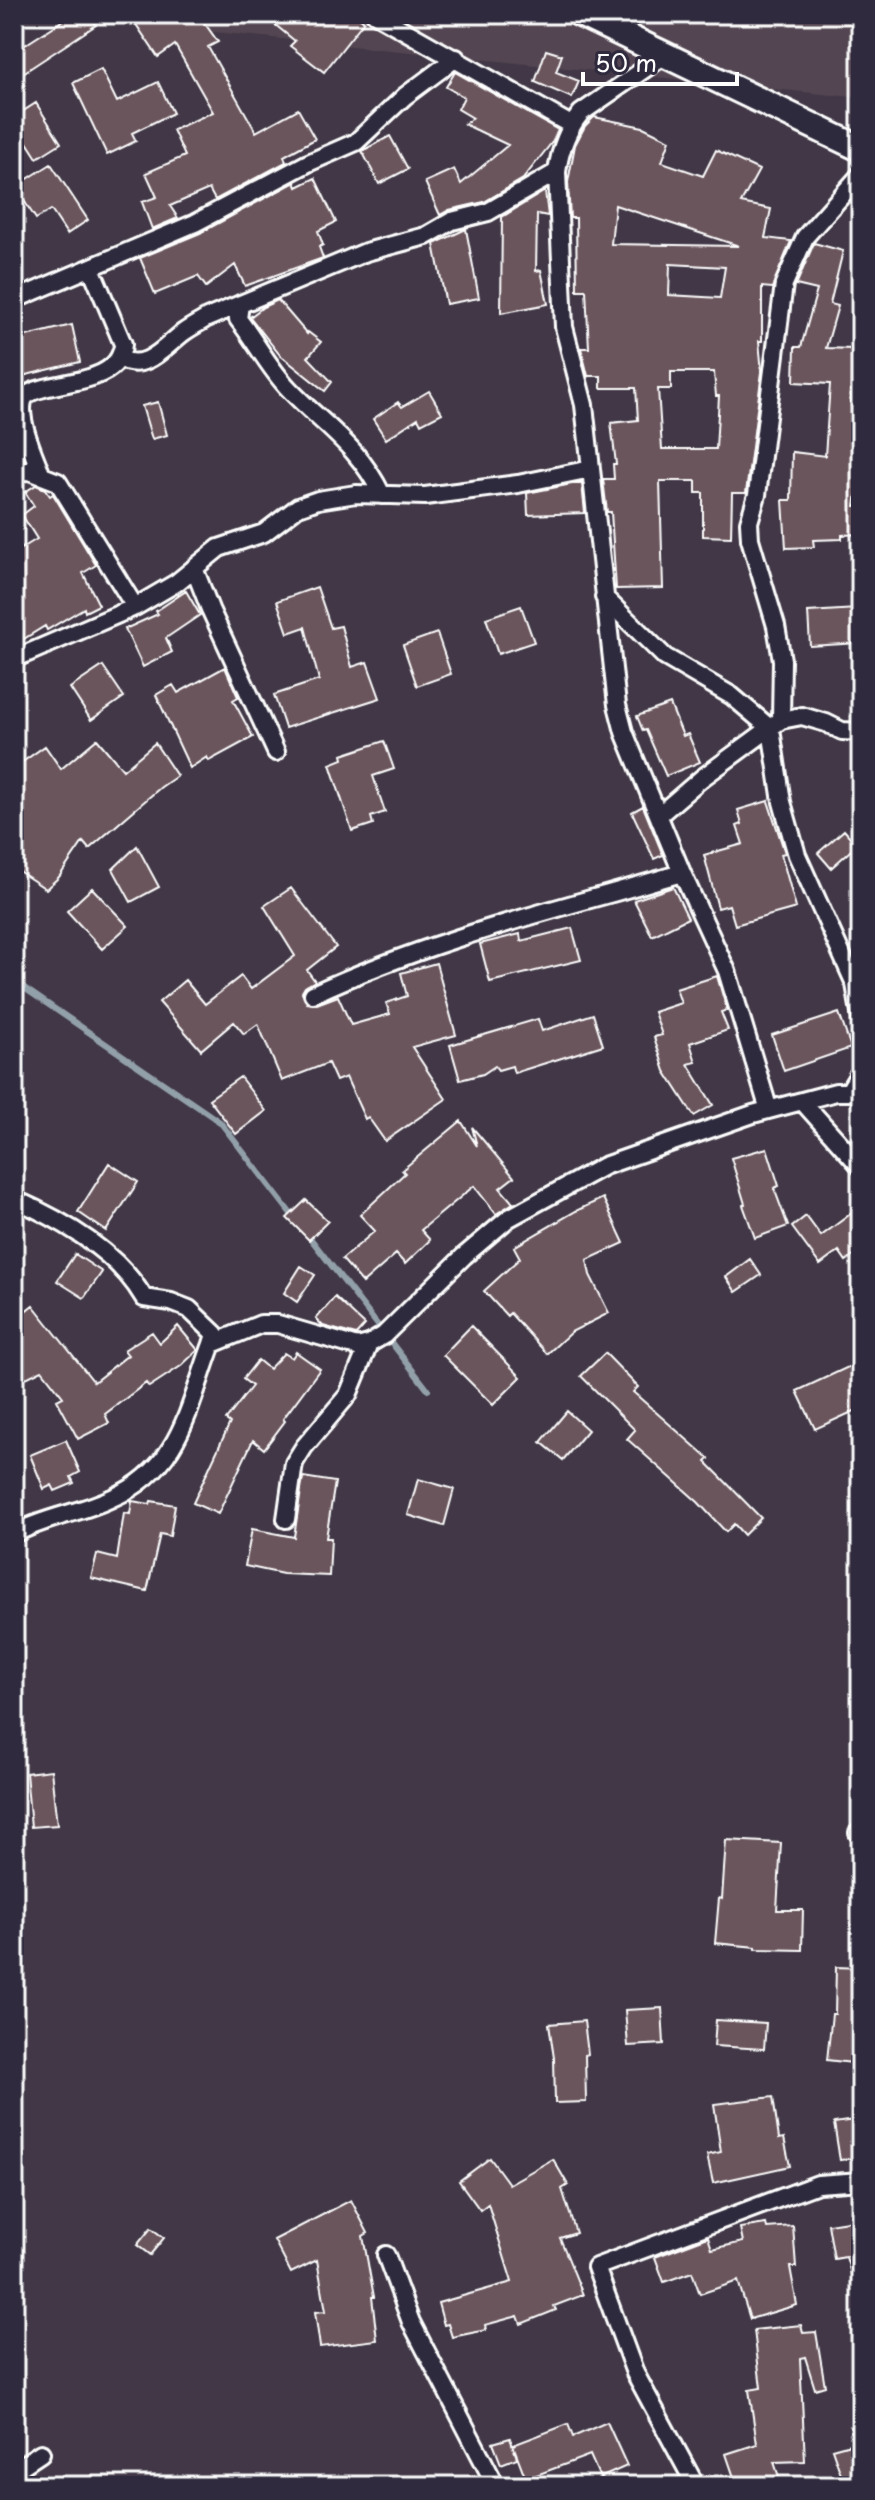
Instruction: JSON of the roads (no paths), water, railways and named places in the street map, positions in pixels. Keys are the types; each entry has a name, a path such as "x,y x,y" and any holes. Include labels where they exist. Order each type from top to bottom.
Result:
{"main road":[{"path":"580,14 861,149"}],"street":[{"path":"375,14 571,125"},
{"path":"665,55 581,113 571,125 559,156 557,172 564,327 584,405 617,705 624,732 682,873 727,971 760,1110"},
{"path":"14,300 195,223 308,163 356,142 405,96 456,58"},
{"path":"120,358 126,362 150,360 185,331 207,318 366,252 426,236 452,221 488,212 557,172"},
{"path":"861,174 805,237 784,284 757,495 749,522 750,539 780,649 776,724 782,802 797,855 855,984 861,1019"},
{"path":"41,473 22,411 23,398 30,391 70,385 90,378 120,358 123,344 91,268"},
{"path":"240,304 238,319 259,350 288,389 349,444 371,472 382,495"},
{"path":"14,659 135,607 176,583 219,548 264,533 298,507 318,500 356,494 425,496 518,484 591,469"},
{"path":"14,476 27,470 58,482 135,607"},
{"path":"194,568 276,752"},
{"path":"604,597 665,657 776,724"},
{"path":"659,815 702,778 776,724 802,716 842,731 861,732"},
{"path":"313,994 362,971 382,967 499,924 682,873"},
{"path":"212,1344 261,1324 278,1324 357,1347 369,1344 384,1335 464,1256 509,1218 604,1166 760,1110 855,1091 861,1071"},
{"path":"796,1102 861,1167"},
{"path":"14,1199 75,1230 126,1274 144,1298 171,1302 189,1309 215,1334 181,1431 164,1461 115,1498 14,1534"},
{"path":"286,1519 294,1463 348,1395 369,1344"},
{"path":"696,2486 635,2373 596,2267 818,2184 861,2181"},
{"path":"386,2255 411,2322 496,2486"},
{"path":"14,2471 41,2453"}],"waterway":[{"path":"14,981 220,1122 295,1219"},
{"path":"307,1234 428,1390"}]}
